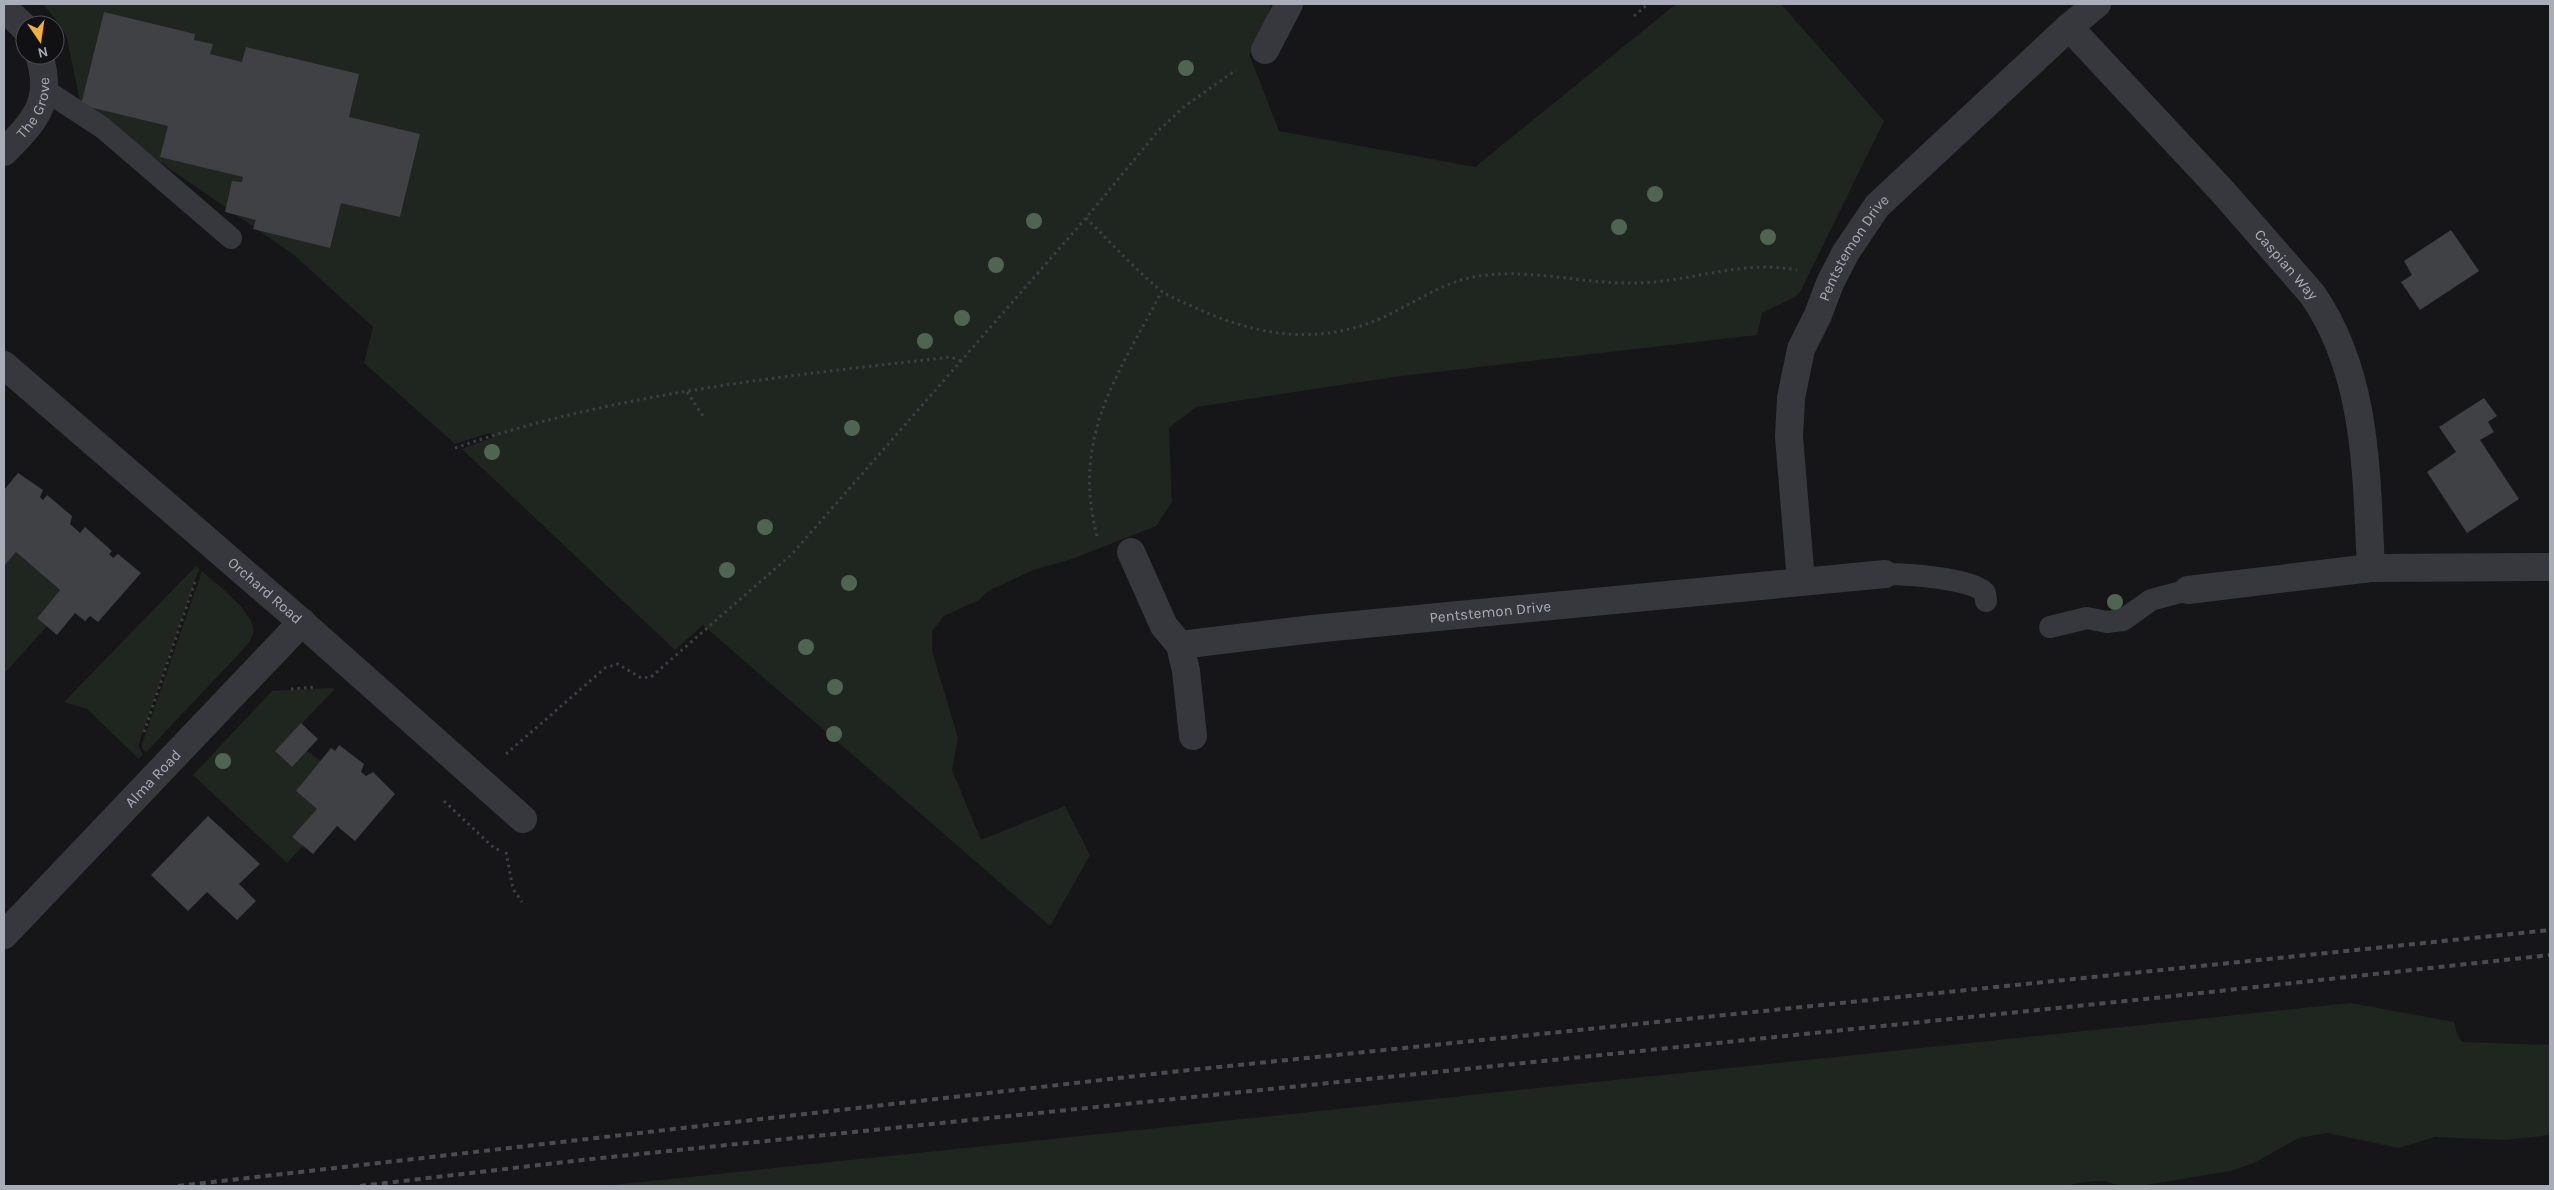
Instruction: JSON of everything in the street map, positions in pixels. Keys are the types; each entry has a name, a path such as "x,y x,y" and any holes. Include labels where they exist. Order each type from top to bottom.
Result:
{"street":[{"path":"1265,50 1290,4"},
{"name":"Pentstemon Drive","path":"1801,581 1789,437 1791,398 1801,349 1818,315 1830,283 1846,252 1877,206 2069,27 2097,4"},
{"path":"4,8 15,18"},
{"name":"Caspian Way","path":"2069,27 2236,206 2312,294 2322,310 2346,363 2358,404 2363,437 2371,568"},
{"name":"The Grove","path":"4,152 36,116 45,90 42,65"},
{"name":"Orchard Road","path":"4,365 302,622 523,819"},
{"path":"1131,552 1164,626 1180,645 1186,671 1193,736"},
{"path":"2188,590 2371,568 2550,567"},
{"name":"Pentstemon Drive","path":"1180,645 1313,629 1885,574"},
{"name":"Alma Road","path":"4,935 302,622"}],"lane":[{"path":"45,90 103,128 231,238"},
{"path":"1885,574 1920,574 1978,587 1985,593 1986,601"},
{"path":"2050,627 2087,618 2107,622 2123,620 2152,600 2188,590"}],"path":[{"path":"1634,16 1648,4"},
{"path":"506,754 605,668 618,664 641,678 651,677 792,554 1172,117 1265,50"},
{"path":"1086,218 1162,291 1222,320 1244,328 1281,333 1319,334 1357,327 1379,320 1454,282 1486,275 1562,277 1632,283 1773,266 1801,270 1830,283"},
{"path":"1098,538 1090,498 1089,477 1092,438 1097,420 1118,374 1162,291"},
{"path":"455,448 529,423 687,392 822,372 951,357 961,361"},
{"path":"687,392 705,419"},
{"path":"143,735 198,574"},
{"path":"287,689 323,687"},
{"path":"504,849 513,889 522,902"}],"shaded area":[{"path":"43,4 1271,4 1260,43 1249,54 1279,131 1475,167 1676,4 1781,4 1884,121 1800,292 1795,297 1762,313 1757,335 1401,376 1196,407 1169,428 1172,502 1156,526 1072,559 1033,570 988,591 979,600 944,616 932,631 932,651 958,738 952,770 981,840 1065,806 1090,855 1050,926 703,625 675,650 462,449 494,437 489,433 455,444 364,363 373,327 294,255 81,107 65,34 65,15 52,15"},
{"path":"16,552 60,590 37,617 47,626 4,674 4,566"},
{"path":"196,566 199,569 138,746 143,754 139,759 87,709 64,702"},
{"path":"202,571 242,608 253,625 253,633 247,645 146,752 142,748 142,744"},
{"path":"335,689 275,751 292,767 307,751 321,761 296,791 317,809 293,837 303,846 287,863 193,775 272,691"},
{"path":"2351,1003 2454,1022 2457,1034 2462,1042 2550,1045 2550,1135 2505,1140 2435,1137 2399,1148 2327,1133 2299,1138 2254,1163 2230,1171 2140,1186 2120,1186 2105,1181 2092,1181 2064,1186 603,1186"}],"building":[{"path":"104,12 195,34 194,40 213,44 210,54 242,62 246,47 359,74 349,117 420,134 400,217 341,203 330,248 253,229 256,220 225,212 232,181 242,182 243,177 160,157 168,126 81,105"},
{"path":"2451,230 2479,271 2420,310 2401,282 2412,275 2404,261"},
{"path":"2484,398 2497,416 2488,422 2494,432 2480,440 2519,499 2467,533 2427,472 2456,452 2439,427"},
{"path":"18,473 43,490 40,497 43,500 47,495 72,516 70,524 80,533 85,527 112,551 109,554 113,558 118,554 141,573 98,622 90,616 85,621 75,613 57,635 37,618 60,590 16,552 4,566 4,490"},
{"path":"301,723 318,739 292,767 275,751"},
{"path":"339,745 364,764 361,772 366,776 373,772 395,794 355,841 337,826 313,854 292,837 317,809 296,791 331,748 335,751"},
{"path":"208,816 260,864 239,884 256,901 237,920 207,892 188,911 151,875"}],"railway":[{"path":"178,1186 1171,1072 2550,930"},
{"path":"360,1186 582,1160 2164,997 2550,955"}]}
